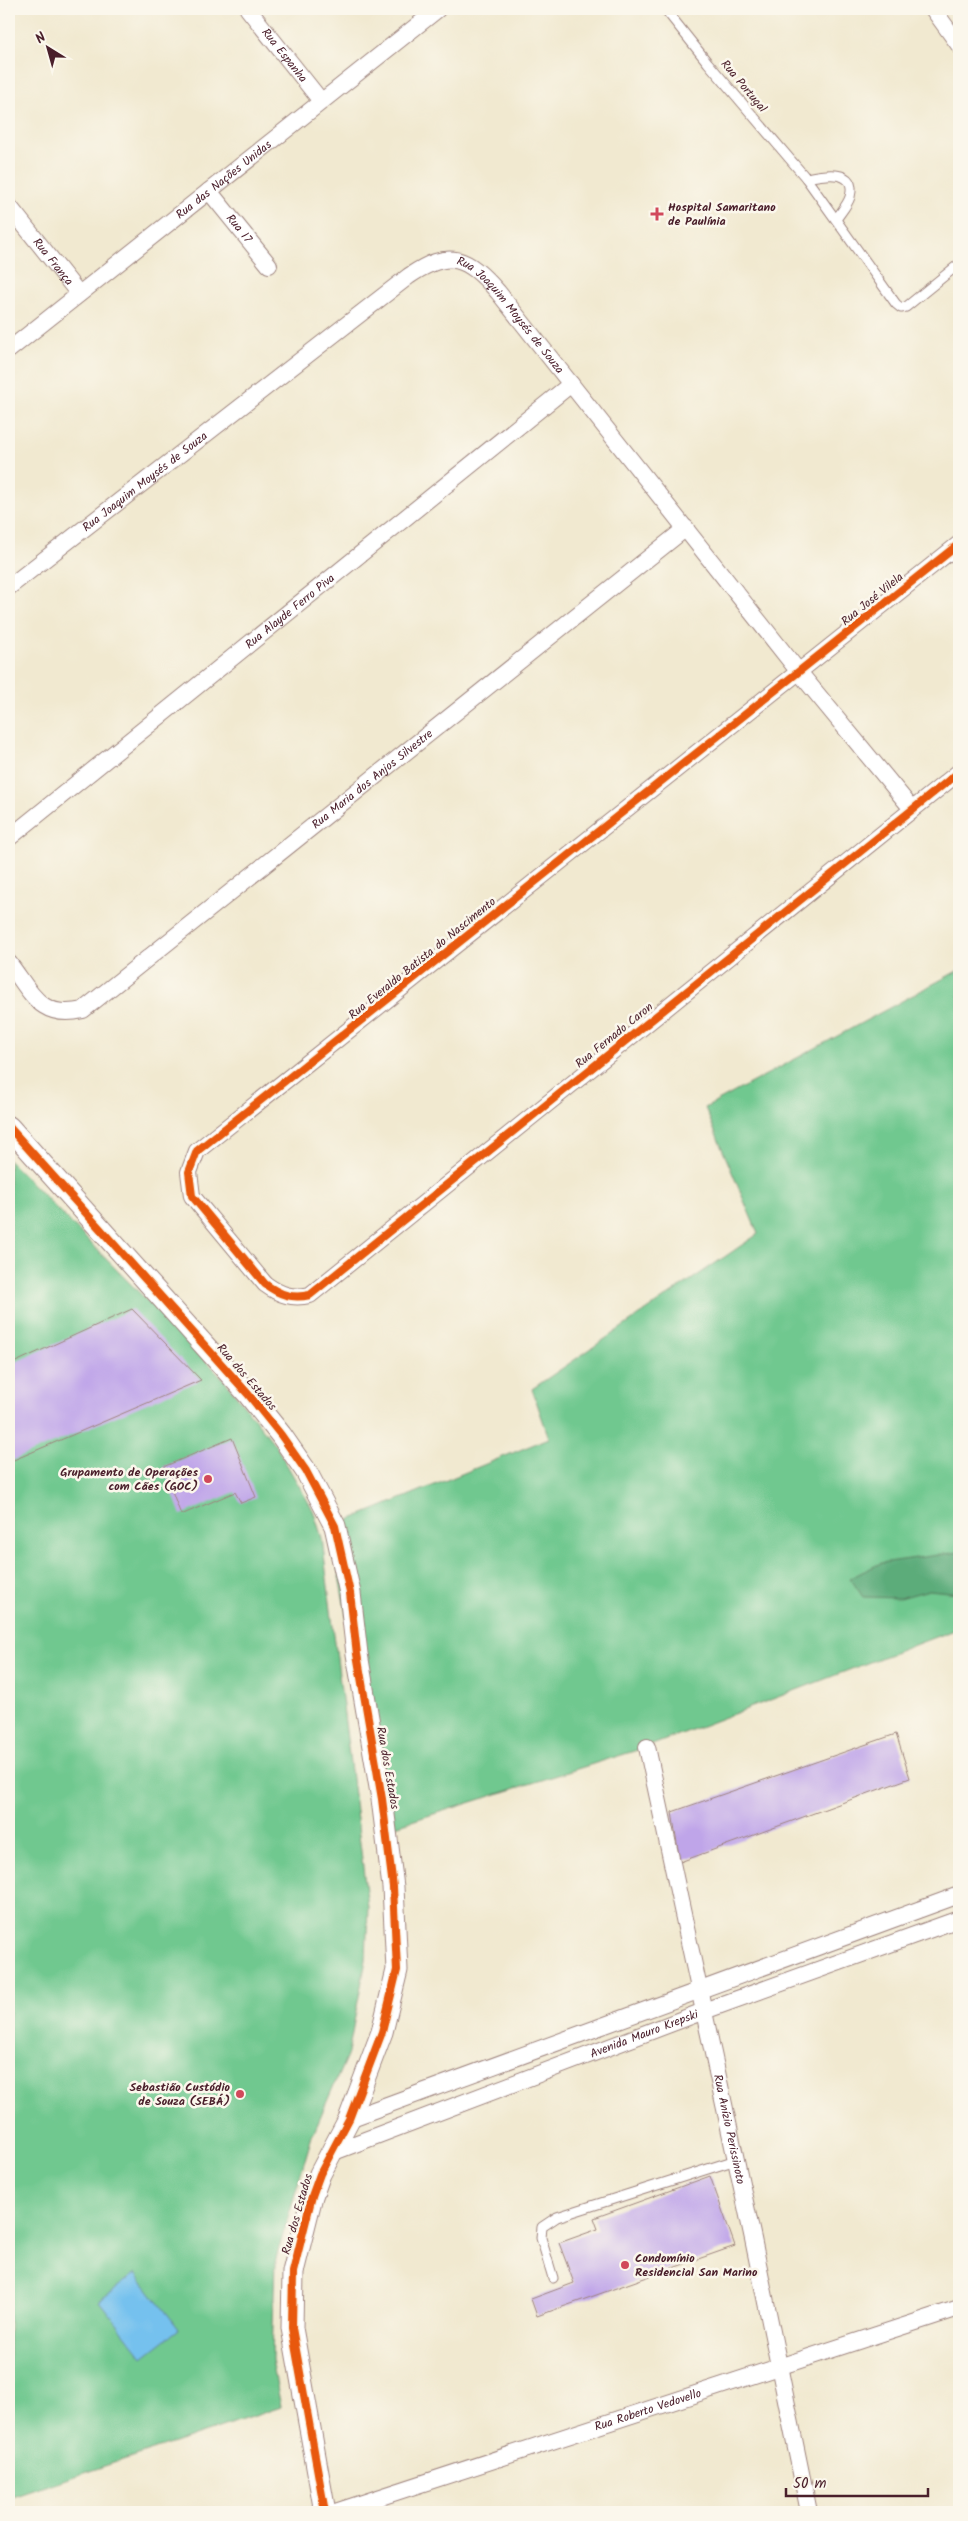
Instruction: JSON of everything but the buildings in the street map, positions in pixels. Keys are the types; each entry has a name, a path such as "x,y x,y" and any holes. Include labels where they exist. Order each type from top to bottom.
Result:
{"street":[{"name":"Rua Espanha","path":"248,9 321,101"},
{"name":"Rua das Nações Unidas","path":"9,350 438,9"},
{"path":"933,9 959,45"},
{"name":"Rua 17","path":"209,191 269,265"},
{"name":"Rua França","path":"9,206 79,294"},
{"name":"Rua Joaquim Moysés de Souza","path":"9,587 426,264 448,259 468,263 498,292 799,672 912,809"},
{"name":"Rua Alayde Ferro Piva","path":"9,838 571,384"},
{"name":"Rua Maria dos Anjos Silvestre","path":"9,963 43,1006 52,1011 65,1014 83,1010 686,528"},
{"name":"Rua José Vilela","path":"799,672 959,544"},
{"name":"Rua Everaldo Batista do Nascimento","path":"277,1293 265,1284 192,1196 189,1172 197,1152 799,672"},
{"name":"Rua Fernado Caron","path":"277,1293 295,1298 310,1295 959,772"},
{"name":"Rua dos Estados","path":"9,1127 254,1401 306,1471 334,1526 350,1593 357,1654 382,1799 393,1886 397,1970 382,2032 349,2119 312,2196 293,2272 292,2328 325,2512"},
{"name":"Rua Anízio Perissinoto","path":"647,1747 736,2160 809,2512"},
{"name":"Avenida Mauro Krepski","path":"349,2119 959,1895"},
{"name":"Avenida Mauro Krepski","path":"331,2153 704,2011 959,1919"},
{"name":"Rua Roberto Vedovello","path":"335,2512 959,2308"}],"lane":[{"name":"Rua Portugal","path":"665,9 708,64 806,178 901,308 906,307 959,264"},
{"path":"806,178 832,173 841,175 846,180 850,188 850,198 837,218"},
{"path":"553,2278 541,2238 542,2227 548,2222 557,2217 736,2160"}],"green space":[{"path":"959,970 959,1628 647,1747 386,1829 330,1528 549,1438 532,1389 758,1234 705,1108"},
{"path":"9,1160 221,1376 276,1446 313,1510 322,1538 368,1907 366,1960 348,2053 312,2136 275,2262 272,2360 281,2407 9,2498"},
{"path":"959,1552 959,1593 929,1590 900,1598 863,1597 850,1578 881,1563"}],"water":[{"path":"136,2273 179,2329 143,2357 99,2301"}],"cycle path":[{"path":"959,544 197,1151 189,1172 192,1196 265,1284 286,1295 297,1297 310,1295 959,772"},
{"path":"9,1127 248,1394 281,1435 306,1471 335,1526 350,1593 357,1654 382,1799 393,1887 397,1970 382,2032 349,2119 320,2174 312,2196 293,2272 292,2328 325,2512"}],"place":[{"name":"Hospital Samaritano de Paulínia","path":"657,214"},
{"name":"Grupamento de Operações com Cães (GOC)","path":"208,1479"},
{"name":"Sebastião Custódio de Souza (SEBÁ)","path":"240,2094"},
{"name":"Condomínio Residencial San Marino","path":"625,2265"}]}
